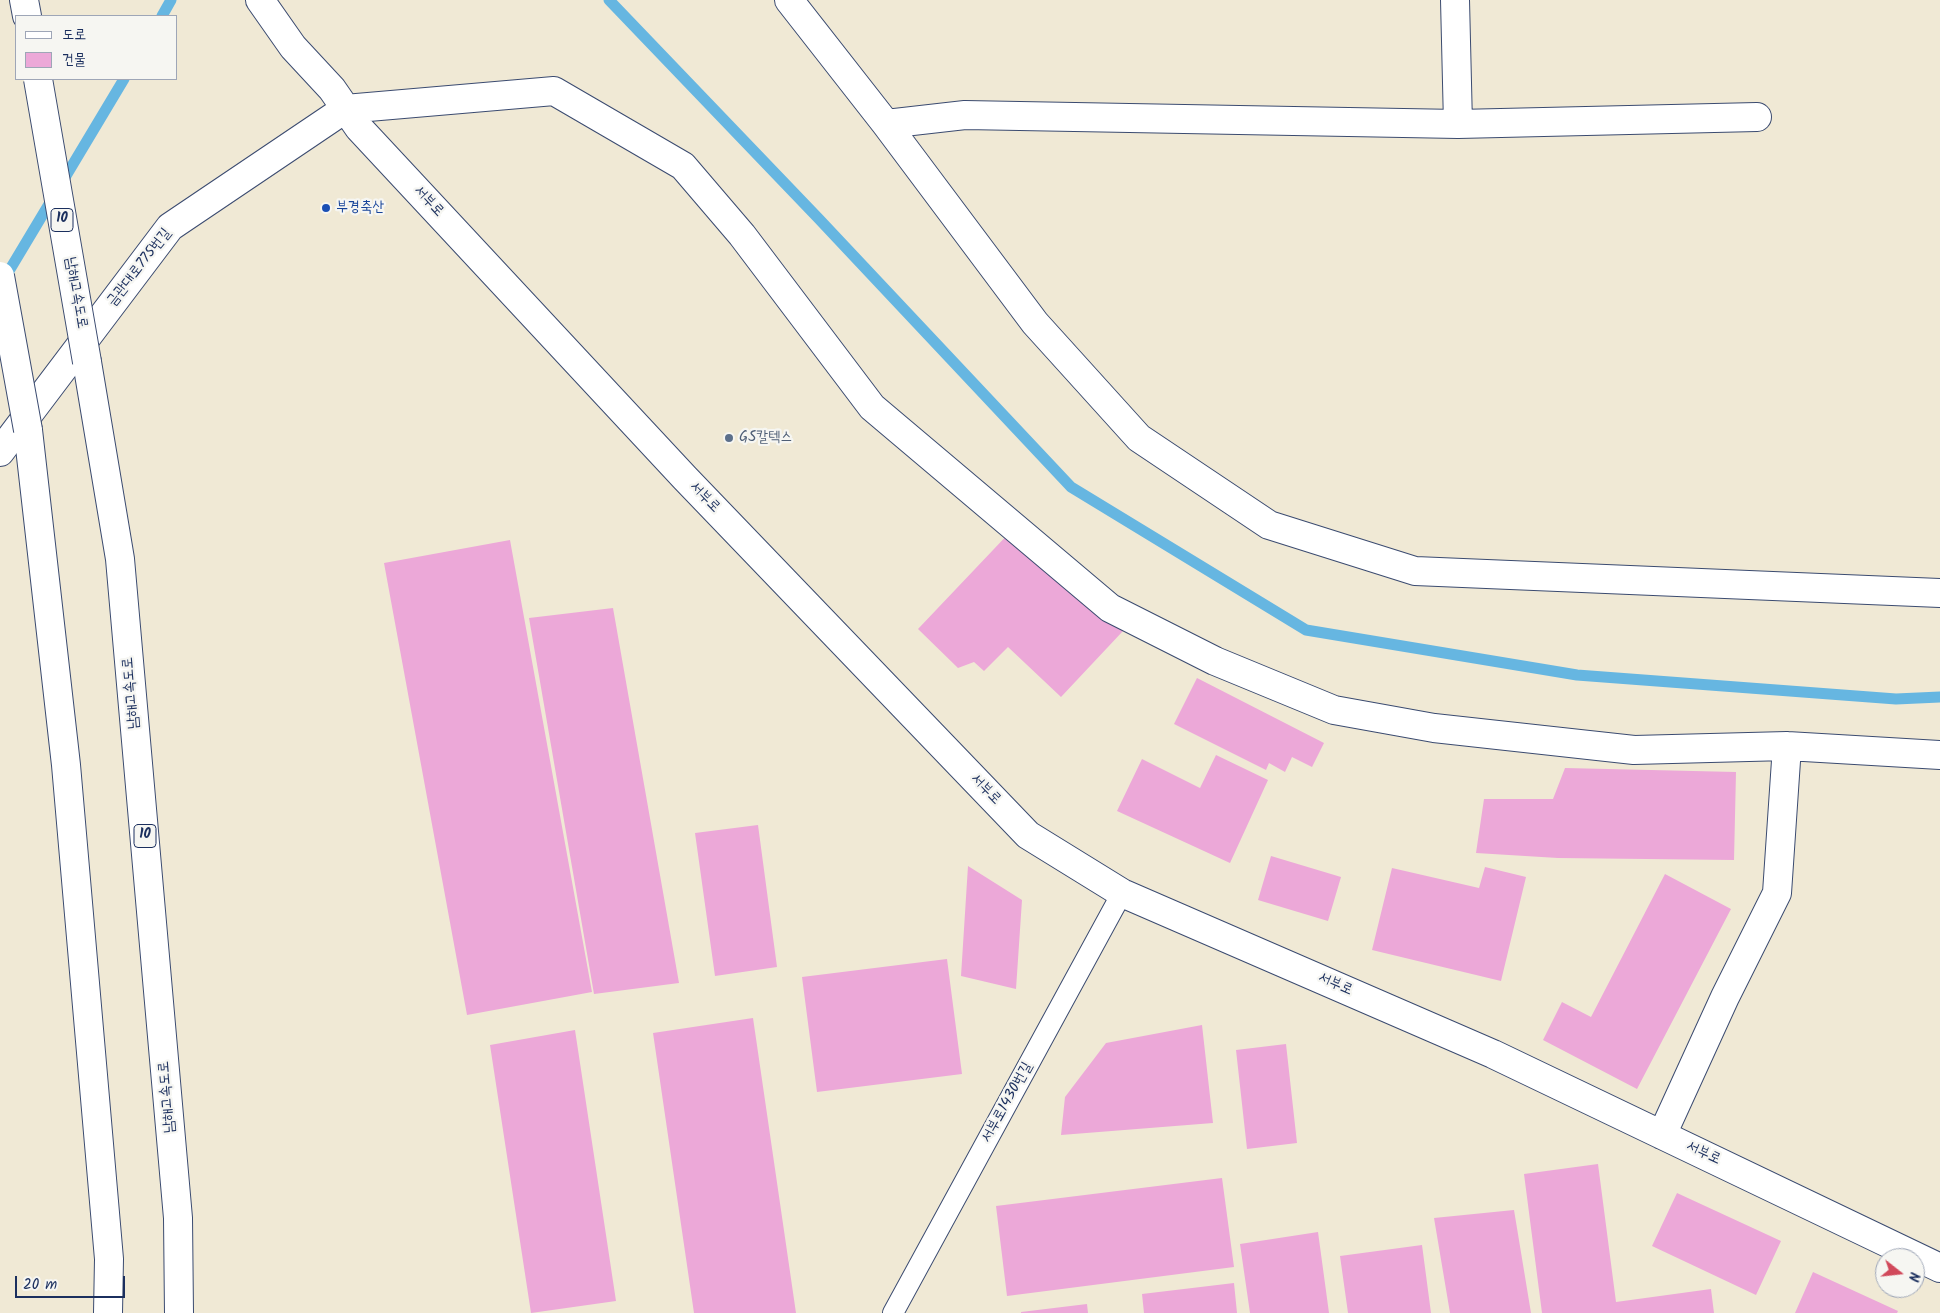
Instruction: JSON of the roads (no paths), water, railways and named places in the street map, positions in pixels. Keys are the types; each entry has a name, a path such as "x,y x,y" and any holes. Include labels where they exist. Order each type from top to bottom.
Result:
{"main road":[{"path":"24,0 27,15"},
{"name":"서부로","path":"260,0 293,47 332,89 358,128 685,478 1028,835 1122,892 1493,1054 1940,1268"},
{"path":"789,0 886,124 1035,323 1139,438 1269,525 1415,571 1940,592"},
{"path":"1455,0 1458,124"},
{"name":"남해고속도로","path":"38,80 120,559 178,1218 179,1313"},
{"path":"345,109 554,91 683,166 742,235 872,407 1110,608 1215,661 1334,710 1434,728 1634,750 1787,746 1940,755"},
{"name":"금관대로775번길","path":"0,452 170,227 345,109"},
{"path":"886,124 965,115 1458,124 1757,117"},
{"path":"0,276 28,430 66,765 109,1259 108,1313"},
{"path":"1662,1134 1725,997 1777,893 1787,746"}],"lane":[{"name":"서부로1430번길","path":"893,1313 1122,892"}],"waterway":[{"path":"163,15 171,0"},
{"path":"609,0 819,219 1071,487 1306,630 1577,675 1896,699 1940,697"},
{"path":"3,281 123,80"}],"place":[{"name":"부경축산","path":"326,208"},
{"name":"GS칼텍스","path":"729,438"}]}
